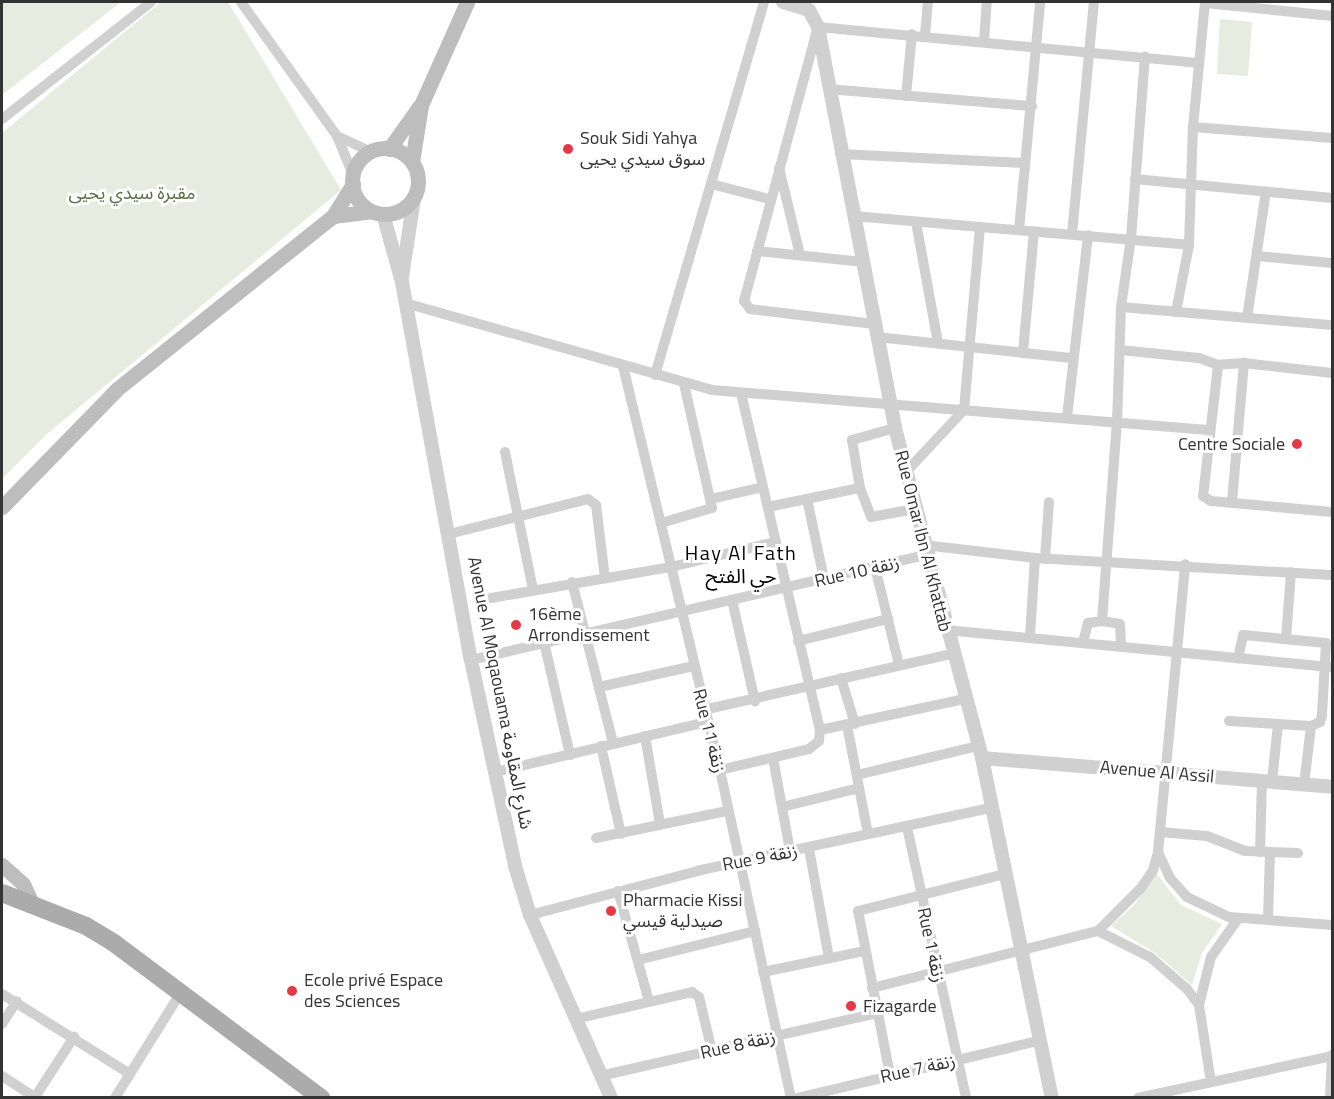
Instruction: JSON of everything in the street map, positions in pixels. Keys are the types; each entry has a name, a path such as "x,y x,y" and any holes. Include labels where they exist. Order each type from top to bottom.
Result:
{"main road":[{"path":"389,149 421,105 467,2"},
{"path":"333,216 402,210 414,199 418,178 412,162 421,105"},
{"path":"2,507 117,389 333,216 353,180 359,161 371,152 389,149 412,162"},
{"path":"353,180 358,200 377,213"},
{"path":"2,865 24,884 32,903"},
{"path":"2,893 32,903 114,943 300,1091 321,1098"}],"street":[{"path":"2,119 151,2"},
{"path":"242,2 337,136 353,180"},
{"path":"655,375 764,2"},
{"path":"783,2 809,10 818,27 769,199 744,301 747,308 938,343 1071,358"},
{"path":"926,35 928,2"},
{"path":"984,41 987,2"},
{"path":"1019,230 1040,2"},
{"path":"1072,234 1087,52 1094,2"},
{"path":"1176,312 1189,245 1197,63 1205,2 1332,16"},
{"path":"818,27 926,35 1197,63"},
{"name":"Rue Omar Ibn Al Khattab","path":"818,27 840,154 895,428 952,654 980,752 1052,1098"},
{"path":"906,96 912,34"},
{"path":"1102,621 1117,422 1121,307 1131,238 1145,57"},
{"path":"828,89 1032,106"},
{"path":"1193,127 1332,138"},
{"path":"337,136 371,152"},
{"path":"840,154 1024,163"},
{"path":"778,165 800,255"},
{"path":"1136,179 1332,198"},
{"path":"711,184 769,199"},
{"path":"1247,318 1266,191"},
{"name":"Avenue Al Moqaouama شارع المقاومة","path":"402,282 414,199"},
{"name":"Avenue Al Moqaouama شارع المقاومة","path":"377,213 402,282 471,660 495,772 530,915 611,1098"},
{"path":"853,216 1131,238 1189,245"},
{"path":"916,222 938,343"},
{"path":"905,473 964,410 967,346 980,227"},
{"path":"1023,352 1034,231"},
{"path":"1067,417 1071,358 1088,235"},
{"path":"757,251 863,261"},
{"path":"1257,256 1332,263"},
{"path":"405,303 684,384 741,393 1067,417 1208,430"},
{"path":"1121,307 1332,325"},
{"path":"1120,350 1198,358 1218,365 1244,363 1332,373"},
{"path":"1233,501 1244,363"},
{"path":"1218,365 1208,430 1203,496 1210,501 1233,501 1332,513"},
{"name":"Rue 11 زنقة","path":"623,366 720,770 726,811 791,1098"},
{"path":"661,523 708,512 711,499 684,384"},
{"path":"720,770 814,746 820,730 813,685 784,589 768,507 741,393"},
{"path":"895,428 852,440 860,488 871,518 914,509"},
{"path":"505,452 533,590"},
{"path":"711,499 763,488"},
{"path":"768,507 860,488"},
{"path":"807,499 824,579"},
{"path":"449,534 592,501 605,578"},
{"path":"1030,637 1049,502"},
{"path":"491,598 572,582 671,567 775,542"},
{"name":"Rue 10 زنقة","path":"471,660 875,567 925,550 1040,559 1185,564 1332,575"},
{"path":"872,988 1098,931 1142,888 1153,870 1158,852 1185,564"},
{"path":"875,567 899,665"},
{"path":"1286,639 1291,572"},
{"path":"572,582 613,743"},
{"path":"732,600 755,701"},
{"path":"798,641 888,620"},
{"path":"1083,642 1088,623 1102,621 1120,624 1121,646"},
{"path":"946,630 1328,666"},
{"path":"1228,721 1311,726 1320,722 1322,715 1328,666 1326,643 1244,635 1238,657"},
{"path":"544,642 570,755"},
{"path":"704,710 755,701 840,678 952,654"},
{"path":"599,687 694,666"},
{"path":"840,678 851,724 859,788 868,834"},
{"path":"820,730 964,699"},
{"path":"495,772 707,722"},
{"path":"1268,920 1265,852 1267,782 1278,724"},
{"path":"1304,785 1311,726"},
{"path":"645,736 660,824"},
{"path":"601,746 621,834"},
{"path":"857,774 980,752"},
{"name":"Avenue Al Assil","path":"980,752 1166,773 1332,787"},
{"path":"773,758 790,851"},
{"path":"782,807 859,788"},
{"name":"Rue 9 زنقة","path":"530,915 739,862 809,849 991,808"},
{"path":"596,838 726,811"},
{"name":"Rue 1 زنقة","path":"907,826 966,1098"},
{"path":"1160,832 1207,836 1236,848 1298,853"},
{"path":"809,849 828,958"},
{"path":"1158,852 1170,878 1187,897 1238,919 1332,924"},
{"path":"890,1074 864,951 858,911 921,893 1005,874"},
{"path":"618,891 649,1001"},
{"path":"1211,1082 1198,1005 1211,957 1238,919"},
{"path":"638,960 754,931"},
{"path":"1098,931 1131,945 1158,963 1198,1005"},
{"path":"763,972 864,951"},
{"path":"575,1019 649,1001 696,993 712,1051"},
{"path":"2,994 130,1074"},
{"path":"115,1098 179,995"},
{"path":"2,1024 16,1001"},
{"name":"Rue 8 زنقة","path":"600,1076 877,1012"},
{"path":"2,1076 35,1097 74,1037"},
{"name":"Rue 7 زنقة","path":"797,1098 819,1095 890,1074 1039,1041"},
{"path":"1138,1098 1332,1056 1330,1098"}],"green space":[{"path":"2,2 121,2 2,95"},
{"name":"مقبرة سيدي يحيى","path":"161,2 228,2 341,190 48,433 2,479 2,133"},
{"path":"1220,19 1252,22 1248,76 1217,74"},
{"path":"1156,873 1181,905 1222,924 1202,953 1192,985 1155,953 1111,926 1134,905"}],"place":[{"name":"Souk Sidi Yahya سوق سيدي يحيى","path":"568,149"},
{"name":"Centre Sociale","path":"1297,444"},
{"name":"16ème Arrondissement","path":"516,625"},
{"name":"Pharmacie Kissi صيدلية قيسي","path":"611,911"},
{"name":"Ecole privé Espace des Sciences","path":"292,991"},
{"name":"Fizagarde","path":"851,1006"}],"district":[{"name":"Hay Al Fath حي الفتح","path":"741,564"}]}
